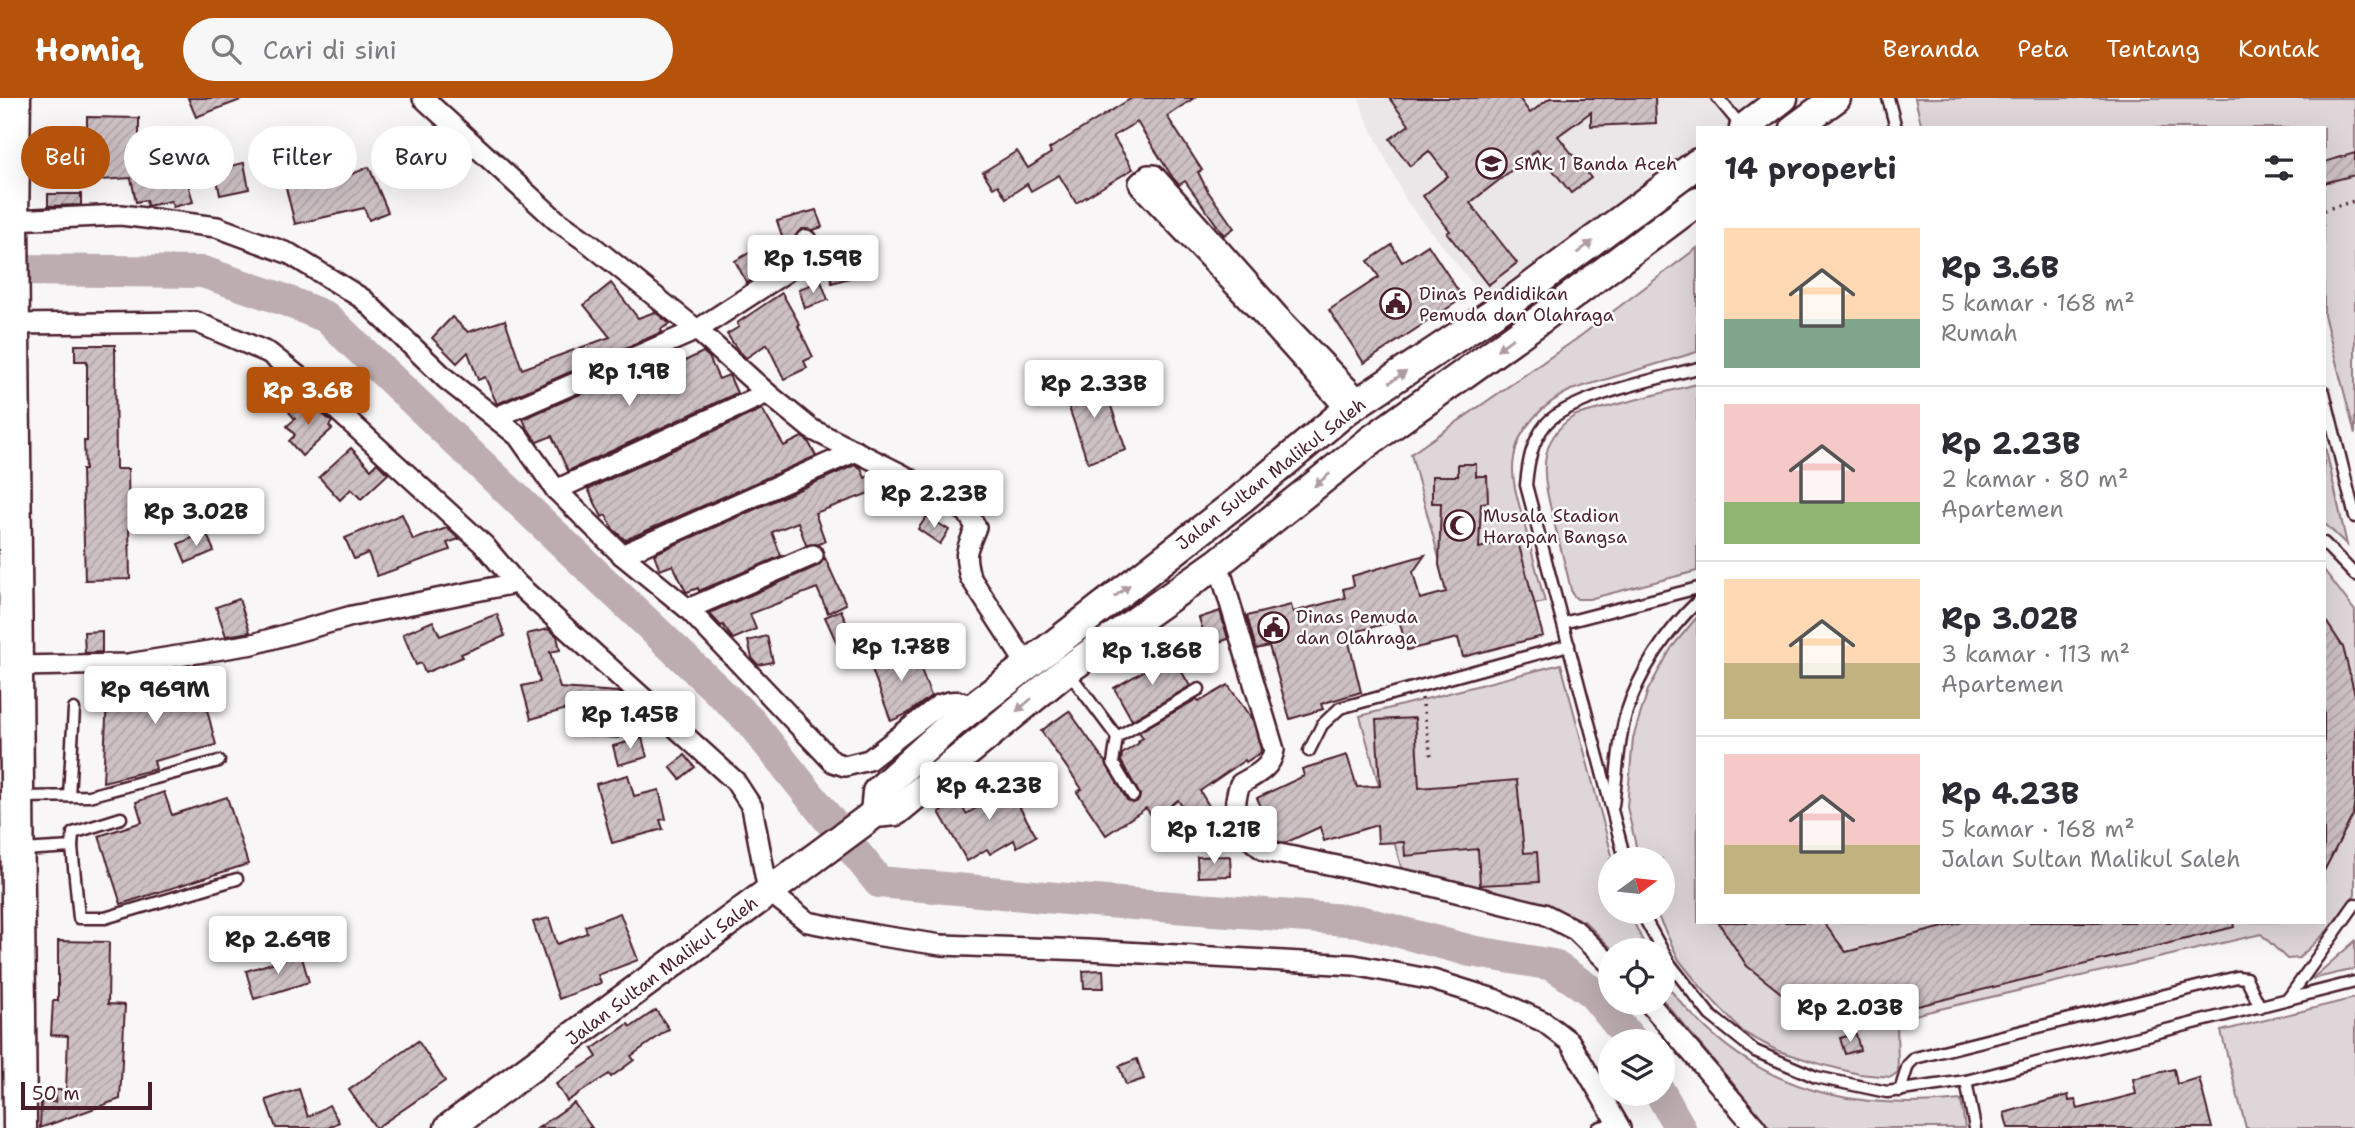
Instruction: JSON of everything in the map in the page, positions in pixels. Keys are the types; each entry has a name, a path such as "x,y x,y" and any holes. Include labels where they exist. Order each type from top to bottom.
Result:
{"highway":[{"path":"13,98 20,1128"}],"main road":[{"path":"1798,126 1836,98"},
{"path":"1746,126 1780,99"},
{"name":"Jalan Sultan Malikul Saleh","path":"870,817 877,792 975,707 1241,499 1354,406 1517,297 1696,164"},
{"name":"Jalan Sultan Malikul Saleh","path":"449,1128 870,817 896,811 1067,670 1218,563 1370,442 1696,202"},
{"path":"1517,297 1538,321"},
{"path":"1241,499 1264,527"}],"street":[{"path":"423,98 556,220 697,330 811,429 967,512 976,527 966,546 970,577 1027,665"},
{"path":"1154,174 1354,406 1263,316 1139,183 1148,175 1154,174"},
{"path":"12,220 121,215 217,227 290,254 363,299 446,379 518,436 556,490 622,555 688,609 833,762 845,766 869,760 939,705 959,700 975,707"},
{"path":"497,417 697,330 786,272 806,240"},
{"path":"14,324 196,322 270,353 313,388 484,545 516,583 735,782 752,807 768,891 808,922 941,945 1088,950 1354,965 1433,980 1494,999 1544,1022 1570,1042 1619,1125"},
{"path":"556,490 767,393"},
{"path":"622,555 856,451"},
{"path":"688,609 813,555"},
{"path":"1218,563 1274,750 1273,759 1267,768 1240,784 1235,799 1239,823 1247,839 1265,851 1424,884 1544,914 1575,930 1598,952"},
{"path":"16,666 128,664 254,644 352,616 516,583"},
{"path":"1659,1015 1756,1128"}],"lane":[{"path":"1718,98 1741,126"},
{"path":"1888,98 1895,126"},
{"path":"1622,847 1526,485 1529,455 1546,423 1579,401 1696,369"},
{"path":"2328,426 2353,494 2355,517"},
{"path":"2326,545 2355,575"},
{"path":"1563,623 1696,590"},
{"path":"1612,811 1626,715 1648,664 1679,619 1696,603"},
{"path":"1309,751 1322,725 1340,708 1569,645"},
{"path":"1067,670 1117,737 1113,763 1133,796"},
{"path":"1117,737 1199,689"},
{"path":"69,796 74,709"},
{"path":"18,797 89,796 219,761"},
{"path":"121,818 73,833 79,918 105,918 237,879"},
{"path":"18,850 72,847"},
{"path":"2288,999 2355,904"},
{"path":"1648,924 1671,964 1710,1015 1755,1051 1816,1077 1887,1092 1966,1081 2355,982"},
{"path":"1900,1091 1908,1065 1915,1058 2236,977 2246,978 2260,1007"},
{"path":"1966,1081 1975,1128"},
{"path":"1598,1128 1619,1125"}],"path":[{"path":"2326,209 2354,201"},
{"path":"1420,685 1430,757"}],"shaded area":[{"path":"1359,98 1825,98 1787,126 1696,126 1696,186 1499,317 1406,200 1364,114"},
{"path":"1915,98 2355,98 2355,434 2326,323 2326,126 1922,126"},
{"path":"1696,249 1696,352 1571,390 1534,417 1521,436 1514,458 1514,483 1545,602 1456,621 1411,454 1575,340"},
{"path":"1696,384 1696,571 1589,599 1577,599 1572,594 1551,511 1545,465 1552,438 1576,415"},
{"path":"2326,450 2347,545 2326,525"},
{"path":"2326,573 2355,611 2355,894 2327,931 2299,958 2287,959 2261,934 1897,1019 1898,1072 1891,1077 1859,1074 1820,1064 1776,1050 1743,1032 1679,960 1675,952 1675,938 1668,938 1662,924 1675,924 1675,847 1636,847 1627,807 1633,738 1648,690 1672,647 1696,618 1696,924 2326,924"},
{"path":"1561,664 1610,847 1598,847 1598,924 1635,924 1641,938 1601,938 1584,921 1403,874 1360,716"},
{"path":"2355,941 2355,969 2312,979"},
{"path":"1675,995 1708,1030 1735,1052 1794,1084 1858,1100 1926,1103 1961,1100 1965,1128 1770,1128 1675,1014"},
{"path":"2355,998 2355,1128 2246,1128 2221,1031"}],"building":[{"path":"188,98 242,98 243,99 196,117"},
{"path":"1132,98 1194,98 1167,116 1202,170 1198,172 1207,190 1234,228 1224,235 1185,181 1179,185 1173,178 1137,122 1113,136 1133,169 1076,203 1059,175 1031,191 1027,184 1006,198 998,185 993,188 983,172 1017,151 1028,168 1051,153 1049,149"},
{"path":"1389,98 1519,98 1530,113 1550,98 1655,98 1656,123 1591,126 1591,112 1558,136 1591,178 1571,193 1537,150 1470,203 1517,263 1488,285 1447,233 1450,231 1423,196 1448,176 1429,151 1410,166 1390,139 1409,125"},
{"path":"87,117 139,118 139,126 124,126 124,178 110,179 110,126 87,126"},
{"path":"2355,153 2355,175 2326,182 2326,161"},
{"path":"244,163 249,189 220,195 219,189 234,189 234,165"},
{"path":"369,167 371,189 378,189 388,212 369,220 364,208 295,224 286,189 357,189 357,172"},
{"path":"133,189 189,189 193,202 173,207 171,201 147,206 146,200 136,202"},
{"path":"48,194 81,194 81,205 48,206"},
{"path":"816,210 822,227 813,230 801,229 790,243 785,245 777,221"},
{"name":"Dinas Pendidikan Pemuda dan Olahraga","path":"1392,245 1402,262 1428,245 1463,298 1364,363 1329,310 1379,277 1368,261"},
{"path":"756,249 768,269 747,283 735,261"},
{"path":"867,249 873,271 832,283 828,265 843,256"},
{"path":"821,281 828,300 805,308 799,289"},
{"path":"611,283 638,318 655,312 670,324 661,329 662,332 497,404 485,377 478,380 468,352 457,363 432,338 452,317 468,332 505,320 522,369 610,337 584,305"},
{"path":"782,293 800,325 798,326 813,357 804,361 807,368 784,379 767,344 746,358 727,334 739,327 737,323"},
{"path":"75,345 115,345 116,469 128,469 130,579 85,580 82,470 85,470 84,441 87,441 87,361 75,361"},
{"path":"703,352 709,357 719,379 729,375 737,393 568,471 552,436 537,442 523,419 670,355 675,366"},
{"path":"1085,374 1090,390 1104,386 1126,450 1088,463 1066,399 1069,397 1064,381"},
{"path":"304,399 316,412 318,410 332,422 329,426 332,429 302,456 289,441 295,435 287,426 295,419 289,412"},
{"path":"762,409 784,446 802,437 808,441 816,456 625,540 613,529 606,515 602,517 588,489"},
{"path":"351,448 371,469 377,463 388,474 361,499 351,489 340,500 319,477"},
{"path":"1458,464 1476,464 1476,476 1487,476 1488,502 1481,503 1479,548 1517,538 1543,636 1463,657 1458,638 1407,650 1399,620 1347,634 1361,692 1321,704 1323,709 1290,719 1269,646 1256,649 1247,616 1291,605 1293,612 1345,598 1343,589 1354,586 1352,576 1425,555 1413,572 1420,599 1446,592 1439,565 1441,503 1432,503 1432,476 1458,476"},
{"path":"855,465 861,468 865,478 874,474 877,476 883,488 815,513 825,541 806,545 798,522 772,532 781,556 699,591 698,588 687,592 685,590 673,565 660,570 654,554"},
{"path":"402,514 413,540 447,528 459,539 447,543 450,550 377,576 368,553 354,559 345,538"},
{"path":"927,516 949,530 940,544 918,529"},
{"path":"206,532 214,551 186,563 178,544"},
{"path":"825,558 846,604 828,613 817,588 750,614 756,629 733,639 723,625 709,613 818,566"},
{"path":"239,599 250,632 226,636 216,607"},
{"path":"841,610 854,641 839,648 825,617"},
{"path":"1220,611 1228,639 1208,646 1199,618"},
{"path":"497,614 505,636 461,654 463,657 425,673 421,663 416,665 403,634 433,621 440,636"},
{"path":"2326,621 2343,647 2355,695 2353,815 2326,867"},
{"path":"548,629 557,636 560,650 550,652 560,688 621,694 618,738 568,734 570,708 531,719 522,686 540,682 527,634"},
{"path":"102,631 102,652 85,653 84,632"},
{"path":"767,636 773,662 758,665 752,658 748,641"},
{"path":"913,648 931,696 907,714 891,721 870,664"},
{"path":"1172,655 1190,686 1132,720 1114,688"},
{"path":"198,674 216,745 154,761 156,769 103,782 107,697"},
{"path":"1228,685 1253,721 1260,753 1246,762 1245,760 1200,791 1209,806 1190,819 1178,800 1154,819 1146,808 1106,835 1077,792 1082,789 1041,731 1069,711 1106,763 1127,800 1134,803 1139,800 1140,795 1121,761 1122,754 1143,738 1139,732"},
{"path":"1415,718 1419,788 1517,780 1524,853 1537,852 1539,882 1480,885 1478,849 1405,856 1404,842 1378,843 1377,825 1324,841 1320,827 1285,843 1276,841 1257,798 1304,776 1302,769 1347,755 1357,787 1380,786 1376,720"},
{"path":"642,738 647,757 618,765 613,746"},
{"path":"685,755 695,767 680,779 670,767"},
{"path":"1000,773 1036,836 1017,847 1014,840 990,854 987,849 967,861 939,812 959,801 966,814 991,800 981,784"},
{"path":"628,775 634,796 659,790 666,819 660,820 663,829 612,843 596,784"},
{"path":"164,792 172,815 227,797 248,864 121,904 99,836 142,822 136,802"},
{"path":"1230,856 1231,876 1198,877 1197,857"},
{"path":"620,913 638,960 598,975 601,983 559,999 533,922 549,918 557,944 587,933 585,926"},
{"path":"1719,924 1825,924 1846,952 1955,924 2233,924 2234,927 1886,1014 1810,1016 1747,966"},
{"path":"58,941 109,942 108,1004 125,1005 120,1099 40,1128 41,1102 55,1102 56,1090 66,1090 68,1036 51,1035 53,1001 58,1001"},
{"path":"301,954 309,982 254,999 246,971"},
{"path":"1103,970 1104,988 1084,988 1083,971"},
{"path":"656,1010 669,1029 631,1056 634,1060 611,1077 609,1074 567,1101 556,1084 597,1057 592,1049 628,1024 631,1027"},
{"path":"1856,1034 1860,1050 1845,1054 1840,1038"},
{"path":"418,1041 445,1081 376,1128 349,1090"},
{"path":"1137,1059 1144,1079 1126,1085 1119,1066"},
{"path":"2174,1069 2177,1084 2199,1078 2212,1128 2008,1128 2004,1113 2068,1095 2069,1101 2075,1100 2078,1109 2136,1094 2133,1079"},
{"path":"299,1089 308,1117 329,1105 339,1122 328,1128 276,1128 266,1100"},
{"path":"574,1103 592,1128 538,1128"}],"waterway":[{"path":"18,270 203,272 326,317 750,721 879,882 1359,921 1471,951 1553,965 1591,991 1622,1029"},
{"path":"1668,1106 1680,1128"}],"place":[{"name":"SMK 1 Banda Aceh","path":"1491,164"},
{"name":"Dinas Pendidikan Pemuda dan Olahraga","path":"1396,304"},
{"name":"Musala Stadion Harapan Bangsa","path":"1460,526"},
{"name":"Dinas Pemuda dan Olahraga","path":"1273,627"}]}
